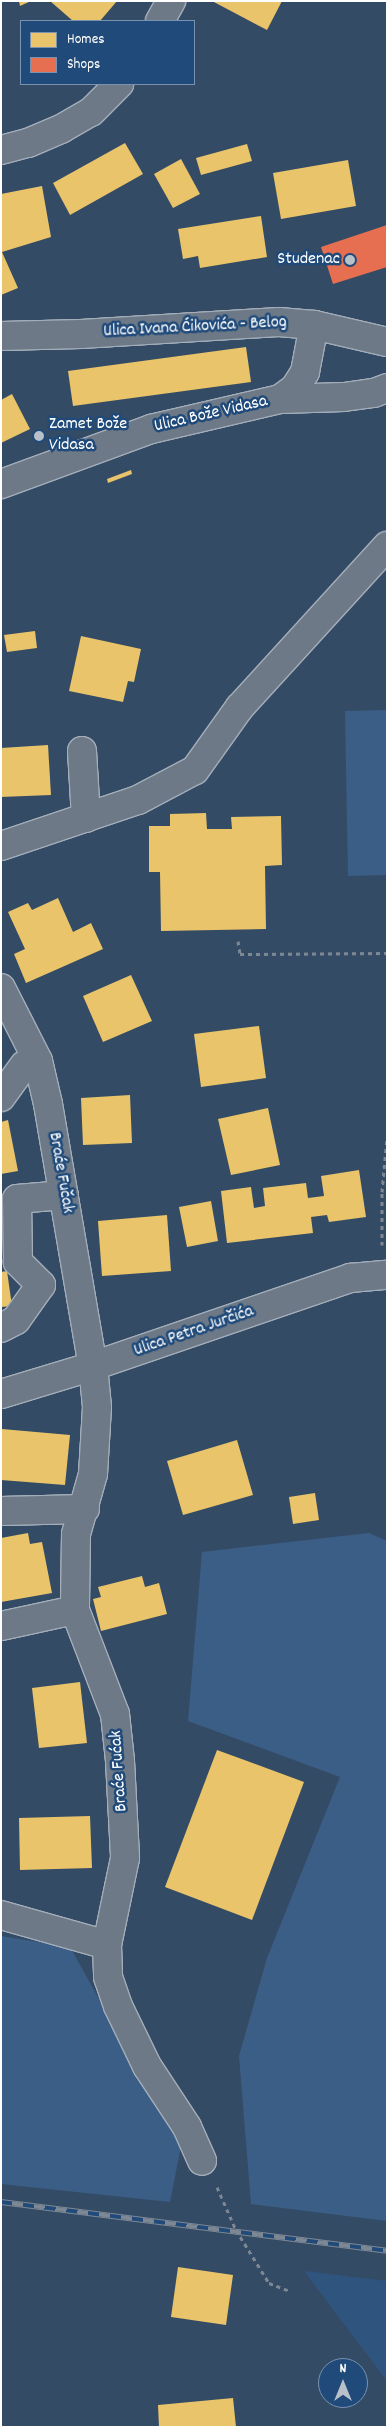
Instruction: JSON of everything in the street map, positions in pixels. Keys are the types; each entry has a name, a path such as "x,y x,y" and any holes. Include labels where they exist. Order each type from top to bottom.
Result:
{"street":[{"path":"161,20 171,1"},
{"path":"1,150 28,143 61,129 91,112 119,85"},
{"name":"Ulica Ivana Ćikovića - Belog","path":"1,336 81,334 278,322 314,325 387,342"},
{"path":"280,399 294,388 305,372 310,355 314,325"},
{"name":"Ulica Bože Vidasa","path":"1,484 151,429 280,399 344,397 374,393 387,388"},
{"path":"1,846 138,800 195,770 240,707 387,546"},
{"path":"82,751 86,818"},
{"name":"Braće Fučak","path":"1,988 21,1064 48,1104 93,1366"},
{"path":"1,1097 21,1064"},
{"path":"1,1328 16,1320 41,1285 18,1262 17,1199 64,1195"},
{"name":"Ulica Petra Jurčića","path":"1,1394 93,1366 350,1278 385,1263"},
{"name":"Braće Fućak","path":"93,1366 97,1407 94,1474 76,1534 75,1610 116,1714 125,1858 108,1945 108,1978 118,2006 147,2066 187,2127 202,2160"},
{"path":"1,1511 85,1509"},
{"path":"1,1626 75,1610"},
{"path":"1,1915 108,1945"}],"path":[{"path":"238,941 240,954 387,953"},
{"path":"385,1263 382,1192 387,1137"},
{"path":"202,2160 216,2184 236,2230 269,2283 290,2292"}],"shaded area":[{"path":"387,710 387,875 348,876 345,711"},
{"path":"369,1533 387,1541 387,2221 251,2204 239,2056 267,1958 340,1777 188,1721 202,1552"},
{"path":"1,1936 70,1947 181,2146 170,2202 1,2184"},
{"path":"304,2271 387,2281 387,2381"}],"building: Homes":[{"path":"19,1 31,1 20,6"},
{"path":"50,1 117,1 101,20 72,20"},
{"path":"212,1 282,1 267,30"},
{"path":"125,143 143,174 70,215 53,183"},
{"path":"247,144 252,161 201,175 196,158"},
{"path":"181,159 200,194 173,208 154,174"},
{"path":"348,160 356,206 281,219 273,173"},
{"path":"42,186 51,237 2,252 18,288 1,295 1,194"},
{"path":"261,216 267,257 200,268 198,256 183,259 178,229"},
{"path":"246,347 251,382 73,406 68,371"},
{"path":"12,394 30,429 1,443 1,400"},
{"path":"131,470 132,474 108,483 107,479"},
{"path":"35,631 37,648 7,652 4,635"},
{"path":"81,636 141,649 134,682 128,681 123,702 69,691"},
{"path":"48,745 51,795 1,797 1,748"},
{"path":"206,813 207,829 232,829 231,817 281,816 282,865 265,866 266,929 161,931 160,872 149,872 149,826 170,826 170,814"},
{"path":"58,898 73,932 91,923 103,949 26,983 14,954 25,949 8,912 28,903 32,910"},
{"path":"131,975 152,1021 103,1042 83,996"},
{"path":"259,1026 266,1078 201,1087 194,1034"},
{"path":"130,1095 132,1143 83,1145 81,1098"},
{"path":"268,1108 280,1165 231,1175 218,1119"},
{"path":"8,1120 18,1171 1,1174 1,1122"},
{"path":"359,1170 366,1217 329,1222 327,1215 311,1217 313,1233 227,1243 221,1191 251,1187 254,1208 265,1206 263,1188 306,1183 308,1198 324,1196 321,1176"},
{"path":"211,1201 218,1241 187,1247 179,1207"},
{"path":"167,1215 171,1271 102,1276 98,1221"},
{"path":"7,1271 12,1306 1,1307 1,1272"},
{"path":"2,1429 70,1435 65,1485 1,1480"},
{"path":"237,1440 253,1495 183,1515 167,1461"},
{"path":"315,1493 319,1520 293,1524 289,1497"},
{"path":"28,1533 30,1544 42,1542 52,1593 1,1602 1,1538"},
{"path":"142,1576 145,1587 159,1583 167,1614 101,1631 93,1599 101,1597 98,1587"},
{"path":"80,1682 87,1743 39,1748 32,1688"},
{"path":"217,1750 304,1782 252,1920 165,1887"},
{"path":"90,1816 92,1868 20,1870 19,1818"},
{"path":"178,2267 233,2275 226,2325 171,2317"},
{"path":"233,2398 236,2427 159,2427 158,2405"}],"building: Shops":[{"path":"387,225 387,267 333,284 321,247"}],"railway":[{"path":"1,2202 387,2251"}],"place":[{"name":"Studenac","path":"350,260"},
{"name":"Zamet Bože Vidasa","path":"39,436"}]}
